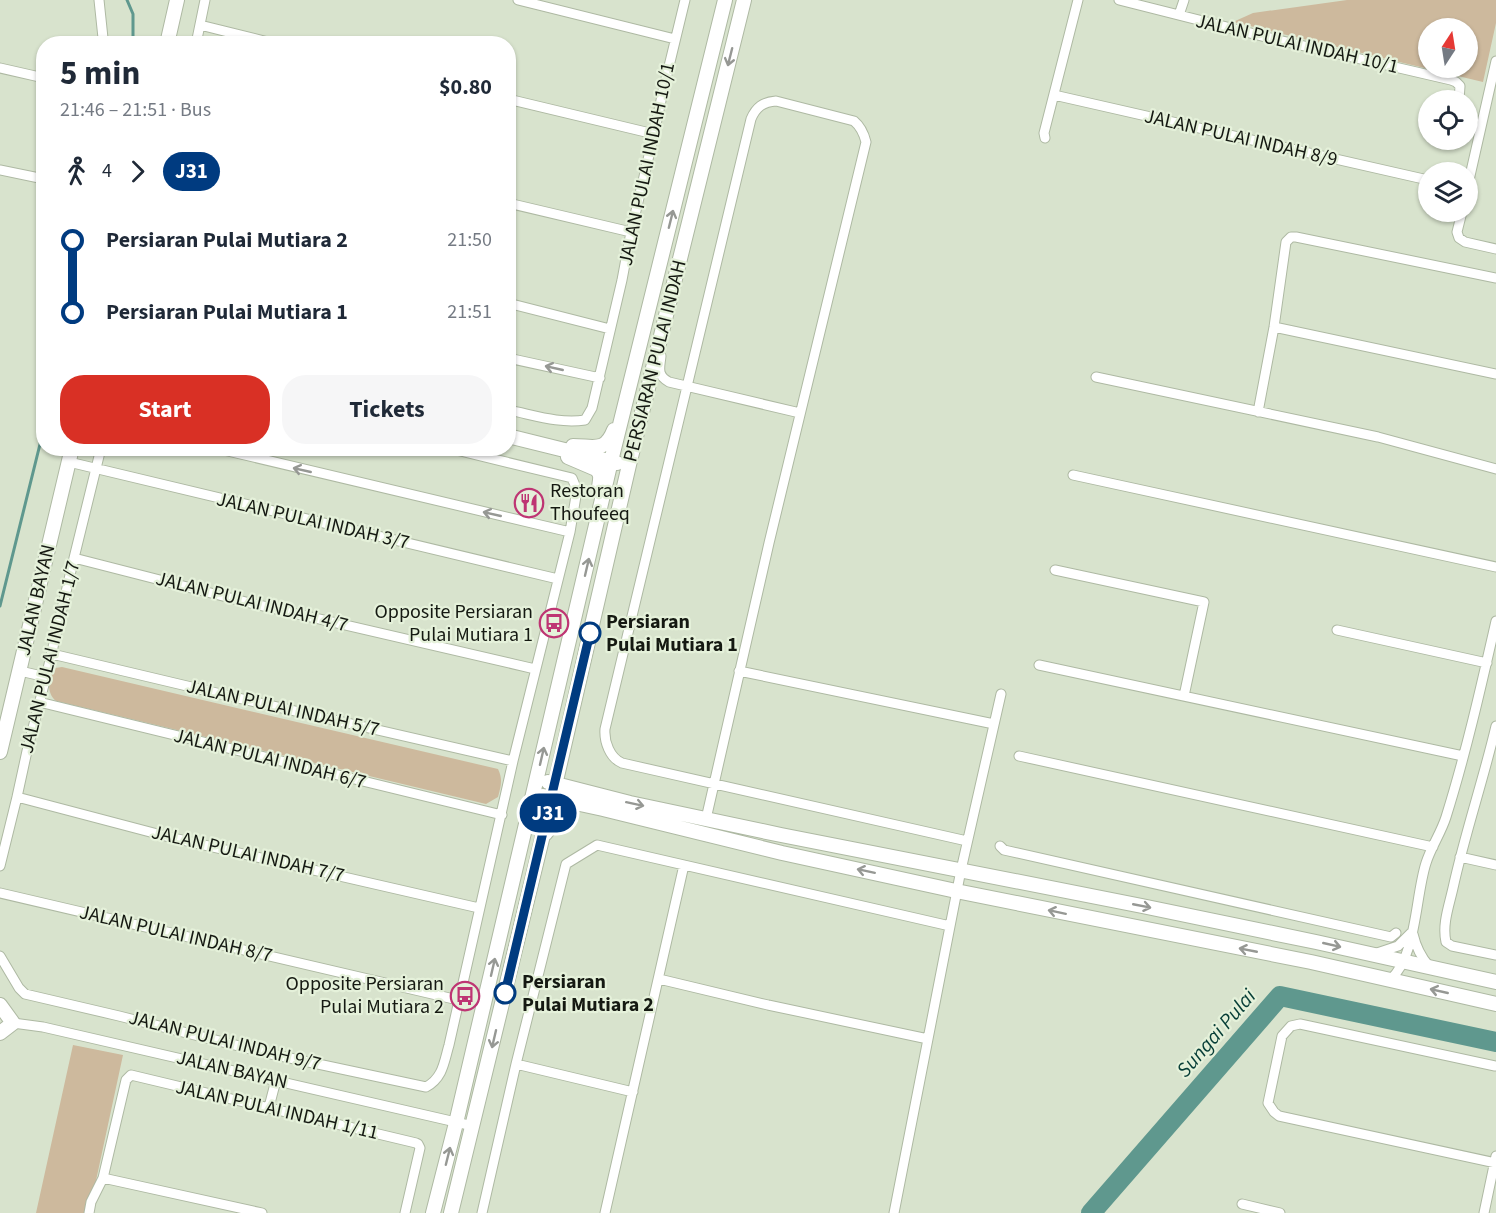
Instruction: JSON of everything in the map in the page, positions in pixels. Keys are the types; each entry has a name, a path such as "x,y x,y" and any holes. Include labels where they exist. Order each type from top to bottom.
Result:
{"main road":[{"path":"169,36 177,0"},
{"name":"PERSIARAN PULAI INDAH","path":"433,1213 611,461 725,0"},
{"name":"PERSIARAN PULAI INDAH","path":"451,1213 552,798 629,465 744,0"},
{"path":"544,445 600,447 611,438 627,398"},
{"path":"516,438 629,465"},
{"path":"544,445 599,472 597,522"},
{"name":"JALAN BAYAN","path":"0,752 71,456"},
{"path":"560,761 577,796"},
{"path":"537,779 555,783 577,796 782,853 956,891 1311,962 1496,1004"},
{"path":"533,794 552,798 577,796 630,803 1142,906 1496,982"},
{"path":"542,838 577,796"},
{"path":"0,1005 13,1023 0,1033"}],"street":[{"path":"99,0 102,36"},
{"path":"198,36 205,0"},
{"path":"518,0 675,39"},
{"name":"JALAN PULAI INDAH 10/1","path":"516,412 574,422 585,420 592,408 685,0"},
{"path":"1045,138 1044,133 1078,0"},
{"name":"JALAN PULAI INDAH 10/1","path":"1119,0 1285,42 1451,80 1460,86 1460,90"},
{"path":"1179,15 1184,0"},
{"path":"200,25 244,36"},
{"path":"1473,162 1496,61"},
{"path":"0,68 36,76"},
{"name":"JALAN PULAI INDAH 8/9","path":"1054,95 1418,178"},
{"path":"516,101 654,135"},
{"path":"706,819 714,784 740,671 800,413 866,142 858,124 854,121 776,101 758,108 751,119 604,739 615,760 619,762 714,784 967,841"},
{"path":"0,170 36,177"},
{"path":"516,205 631,232"},
{"path":"1460,222 1457,232 1459,238 1465,242 1496,249"},
{"path":"1258,412 1274,327 1286,242 1291,237 1496,278"},
{"path":"516,305 610,328"},
{"path":"665,320 660,372 662,377 669,382 800,413"},
{"path":"1274,327 1496,374"},
{"path":"516,359 600,378"},
{"path":"1096,377 1378,437 1496,469"},
{"name":"JALAN PULAI INDAH 3/7","path":"73,456 96,469 558,579"},
{"name":"JALAN PULAI INDAH 1/7","path":"0,866 99,456"},
{"path":"249,456 570,532"},
{"path":"458,1000 535,669 570,532 577,490 572,478 481,456"},
{"path":"1074,476 1496,567"},
{"name":"JALAN PULAI INDAH 4/7","path":"74,558 246,602 535,669"},
{"path":"1054,570 1204,602 1184,696"},
{"path":"1390,980 1404,962 1425,864 1445,819 1496,621"},
{"path":"1337,630 1487,663"},
{"name":"JALAN PULAI INDAH 5/7","path":"52,654 513,762"},
{"path":"1039,665 1463,756"},
{"path":"20,671 46,677"},
{"path":"740,671 994,724"},
{"path":"894,1213 956,891 1001,694"},
{"name":"JALAN PULAI INDAH 6/7","path":"39,702 502,814"},
{"path":"1496,726 1460,857 1444,927 1446,942 1452,946 1496,955"},
{"path":"1019,756 1433,847"},
{"path":"1485,771 1496,773"},
{"name":"JALAN PULAI INDAH 7/7","path":"17,797 180,839 479,908"},
{"path":"482,1213 516,1064 566,864 597,845 950,926"},
{"path":"1000,846 1004,850 1016,853 1391,937 1396,933"},
{"path":"1460,857 1496,865"},
{"path":"605,1213 684,865"},
{"name":"JALAN PULAI INDAH 8/7","path":"0,893 458,1000"},
{"path":"1373,955 1398,946 1412,931"},
{"path":"1412,931 1415,946 1422,960 1430,967"},
{"name":"JALAN PULAI INDAH 9/7","path":"0,956 25,994 271,1054 426,1087 434,1083 443,1069 458,1000"},
{"path":"658,979 928,1039"},
{"name":"JALAN BAYAN","path":"13,1023 43,1027 473,1126"},
{"path":"1484,1213 1496,1161 1279,1116 1271,1108 1269,1102 1282,1036 1291,1026 1300,1024 1496,1066"},
{"path":"516,1064 633,1092"},
{"name":"JALAN PULAI INDAH 1/11","path":"103,1178 126,1080 131,1076 416,1143 420,1148 405,1213"},
{"path":"269,1107 276,1080"},
{"path":"89,1213 91,1202 103,1178 261,1213"},
{"path":"1242,1204 1280,1213"}],"shaded area":[{"path":"1347,0 1496,0 1496,23 1483,82 1466,78 1478,78 1478,18 1418,18 1418,66 1233,22 1253,13"},
{"path":"62,667 498,769 501,783 498,797 486,804 56,701 49,690 50,681 55,668"},
{"path":"73,1045 123,1055 89,1213 36,1213"}],"waterway":[{"path":"127,0 133,14 133,36"},
{"path":"0,606 37,456"},
{"name":"Sungai Pulai","path":"1091,1213 1280,996 1496,1042"}],"bus line":[{"name":"J31","path":"505,993 590,633"}],"place":[{"name":"Restoran Thoufeeq","path":"529,503"},
{"name":"Opposite Persiaran Pulai Mutiara 1","path":"554,623"},
{"name":"Persiaran Pulai Mutiara 1","path":"590,633"},
{"name":"Persiaran Pulai Mutiara 2","path":"505,993"},
{"name":"Opposite Persiaran Pulai Mutiara 2","path":"465,996"}]}
